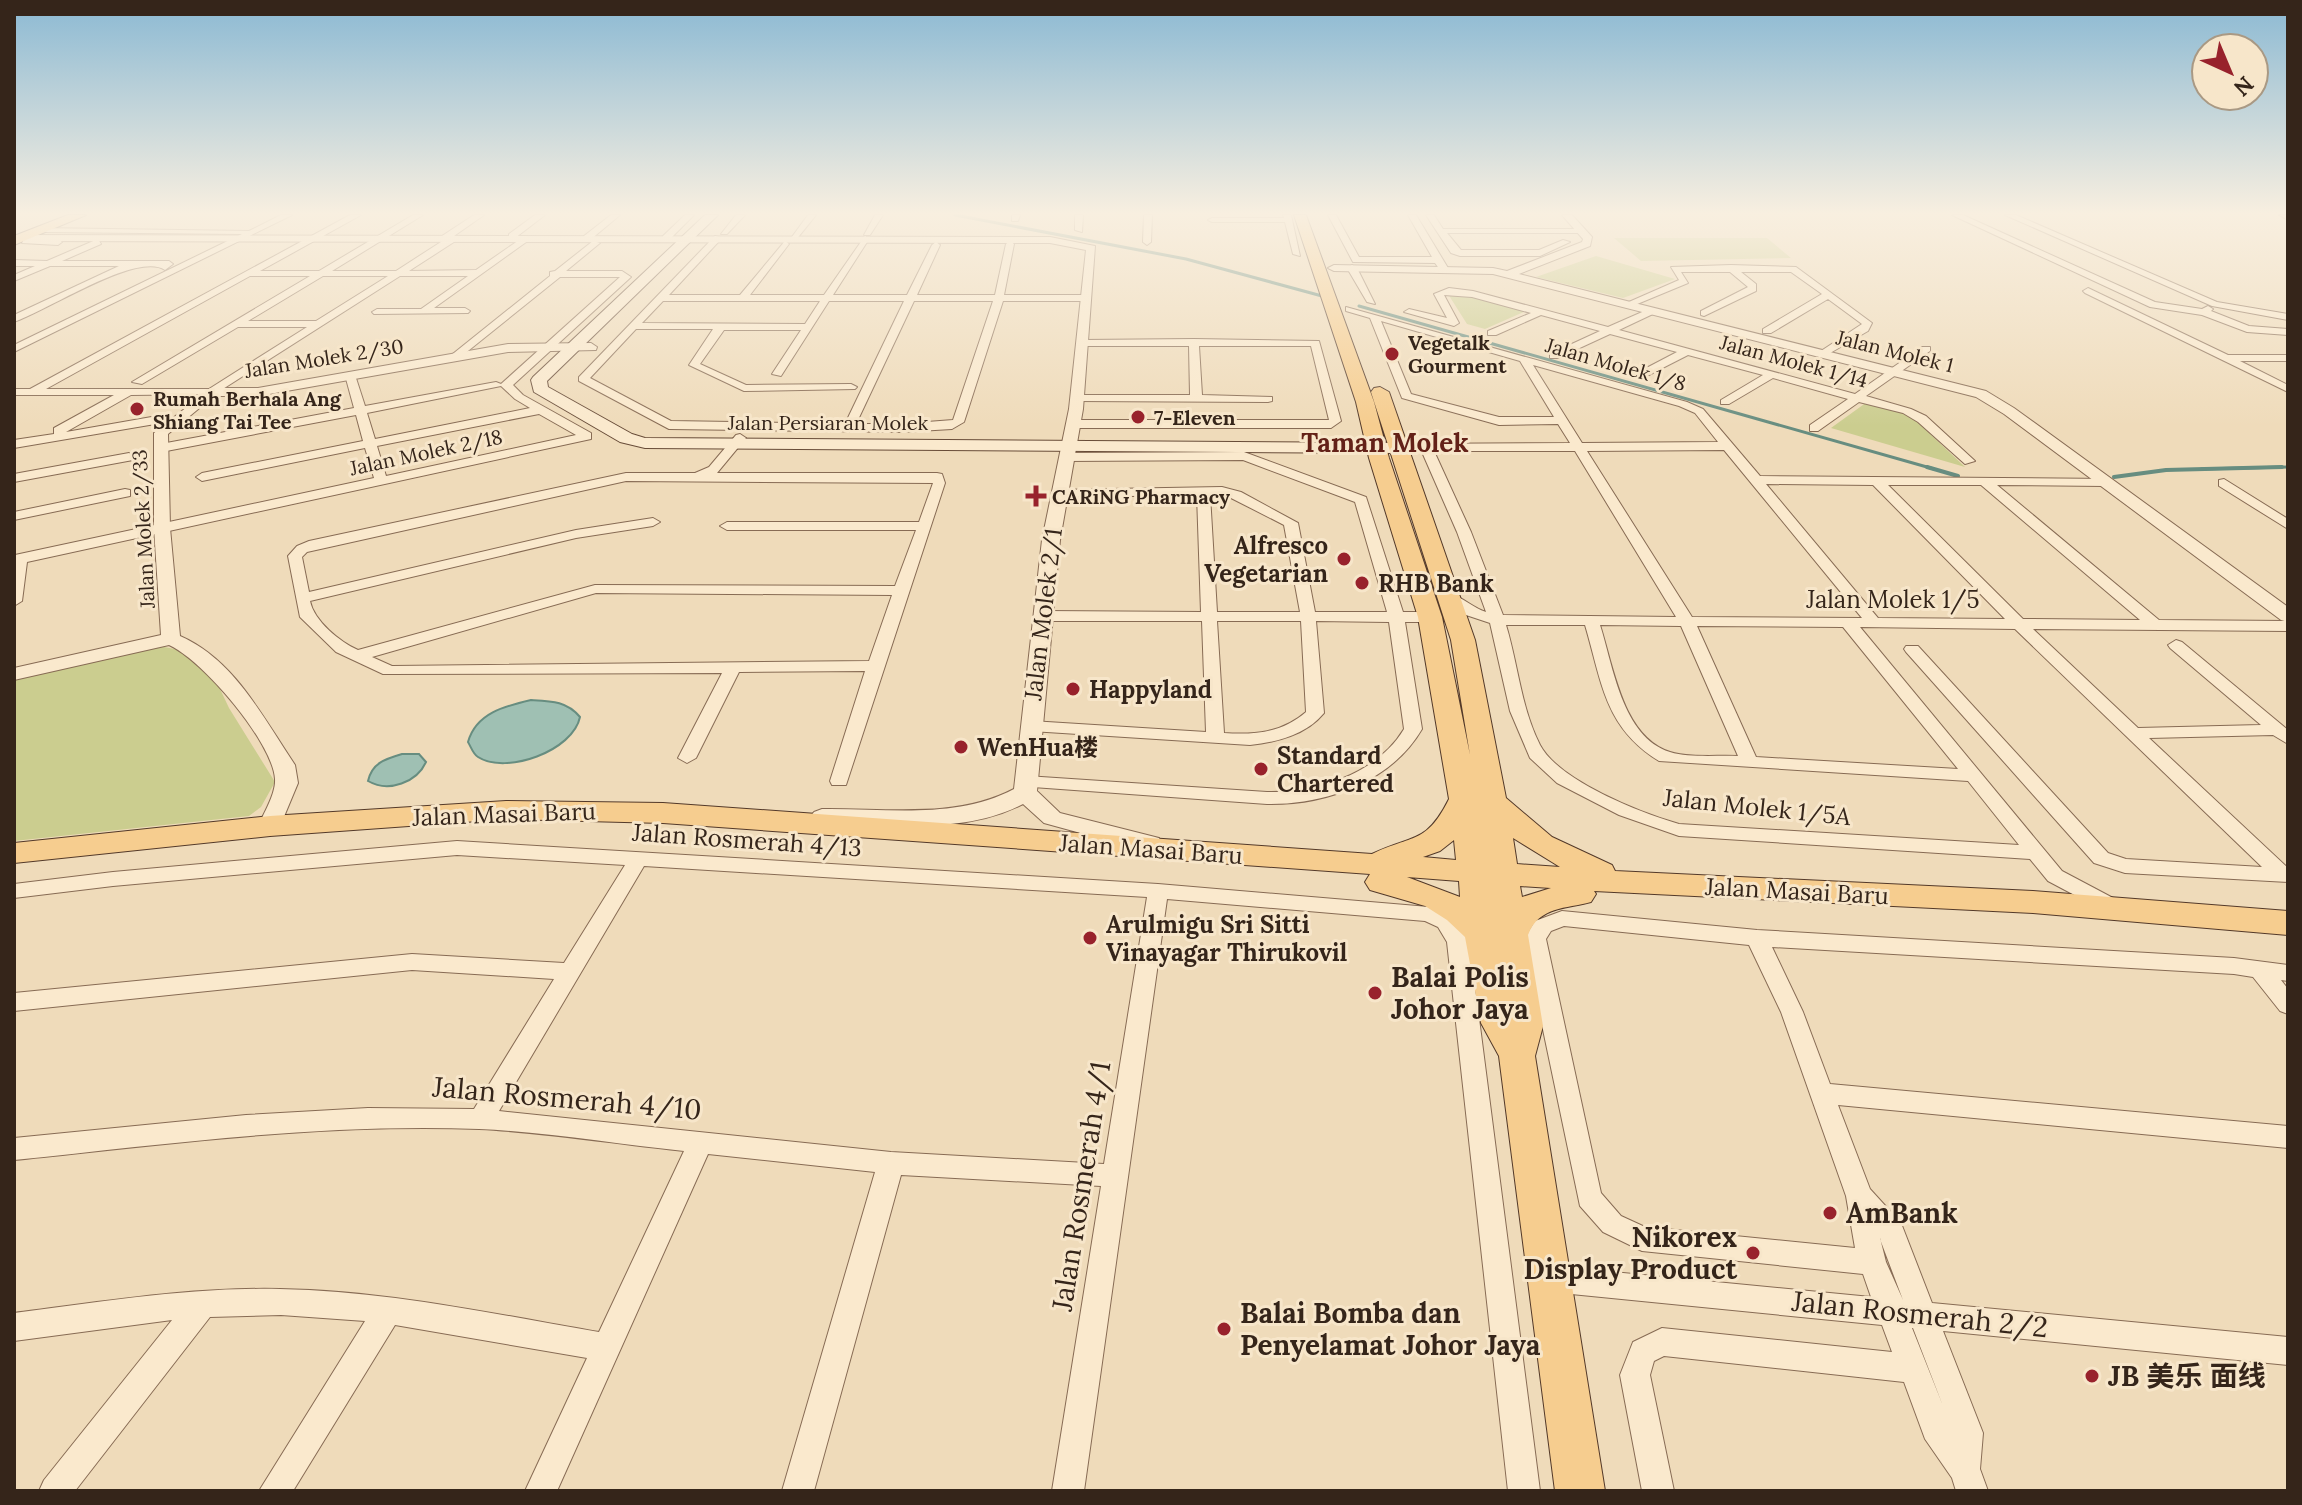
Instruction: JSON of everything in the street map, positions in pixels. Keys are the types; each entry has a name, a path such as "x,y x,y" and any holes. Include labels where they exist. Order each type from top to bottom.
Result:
{"main road":[{"name":"Jalan Persiaran Molek","path":"648,285 571,347 539,380 540,389 635,441 1069,440 1386,444"},
{"name":"Jalan Persiaran Molek","path":"657,285 591,347 558,380 558,384 641,434 738,441"},
{"path":"1319,285 1365,402 1386,444"},
{"path":"1340,285 1386,444 1441,608 1478,799 1541,847 1620,882"},
{"path":"1441,608 1463,640 1478,799 1496,935 1499,1023 1517,1056 1580,1491"},
{"path":"1377,873 1429,844 1449,829 1478,799"},
{"name":"Jalan Masai Baru","path":"14,853 270,826 506,810 663,813 1178,851 1377,873"},
{"path":"199,851 242,842 270,826"},
{"name":"Jalan Masai Baru","path":"14,869 481,826 620,826 1489,881 1620,882 2033,902 2288,923"},
{"path":"1377,873 1452,905 1496,935"},
{"name":"Jalan Masai Baru","path":"1489,881 1580,894 2088,922 2288,938"},
{"path":"1496,935 1517,920 1529,906 1544,900 1580,894"}],"street":[{"path":"14,319 86,285"},
{"path":"19,336 126,285"},
{"path":"14,349 144,285"},
{"path":"34,391 227,285"},
{"path":"14,456 302,285"},
{"name":"Jalan Molek 2/33","path":"171,639 162,528 161,433 211,392 378,285"},
{"path":"423,312 460,285"},
{"path":"454,357 540,285"},
{"name":"Jalan Molek 2/18","path":"17,559 587,436 519,397 506,385 619,285"},
{"path":"670,285 583,379 663,422 676,425 849,427 942,427 958,422 1002,285"},
{"path":"743,298 753,285"},
{"path":"777,374 837,285"},
{"path":"849,427 916,285"},
{"name":"Jalan Molek 2/1","path":"1025,788 1058,493 1077,398 1087,285"},
{"path":"1362,285 1372,302"},
{"name":"Jalan Molek 1","path":"1552,285 1896,371 1992,399 2288,616"},
{"path":"1627,305 1675,285"},
{"path":"1704,313 1753,289 1752,285"},
{"path":"1814,285 1867,326 1825,353"},
{"path":"2106,285 2161,307 2204,312 2274,342"},
{"path":"2169,285 2225,307 2288,317"},
{"path":"2116,290 2083,291 2144,317 2286,387"},
{"name":"Jalan Molek 1/14","path":"1409,312 1454,323 1439,294 1454,291 1688,351 1914,414 1969,461"},
{"path":"1767,331 1827,295"},
{"path":"660,298 1085,298"},
{"path":"2203,300 2208,308 2204,312"},
{"path":"2144,317 2161,307"},
{"name":"Jalan Molek 1/8","path":"1349,309 1693,408 1703,415 1874,623"},
{"path":"377,312 465,311"},
{"path":"1554,356 1652,311"},
{"path":"1492,333 1540,312"},
{"path":"1374,316 1406,396 1499,421 1559,420"},
{"path":"235,324 317,324"},
{"path":"2241,327 2288,324"},
{"path":"633,326 809,327"},
{"path":"721,326 694,365 742,388 851,387"},
{"path":"2241,327 2288,332"},
{"path":"19,336 40,336"},
{"path":"1194,342 1196,398"},
{"path":"1069,440 1331,424 1335,421 1317,343 1082,343"},
{"name":"Jalan Molek 2/30","path":"14,392 134,387 258,392 514,347 591,347"},
{"path":"1814,428 1926,349"},
{"path":"1637,377 1688,351"},
{"path":"2223,358 2288,358"},
{"path":"1524,359 1687,622 1750,763"},
{"path":"1725,402 1773,374"},
{"path":"350,375 381,481"},
{"path":"161,448 496,385"},
{"path":"1077,398 1268,399"},
{"path":"202,477 540,410"},
{"path":"14,444 163,419"},
{"path":"765,822 831,817 972,815 988,812 1025,788 1290,797 1319,794 1384,761 1408,740 1413,729 1396,616 1363,503 1358,497 1244,456 1069,440"},
{"path":"725,468 738,441"},
{"path":"1386,444 1726,446"},
{"path":"1386,444 1427,449 1462,446"},
{"name":"Jalan Molek 1/5A","path":"1427,449 1460,520 1497,620 1519,709 1537,757 1554,771 1645,821 1679,830 2041,859"},
{"path":"14,478 129,457"},
{"path":"839,781 875,666 939,483 937,477 725,468 700,475 626,477 314,544 295,556 305,614 342,649 389,671 875,666"},
{"path":"1754,480 2105,482"},
{"path":"1877,481 2019,624 2286,875"},
{"path":"1984,481 2155,625"},
{"path":"2224,483 2288,525"},
{"path":"1031,726 1266,739 1310,719 1315,713 1308,615 1291,523 1236,495 1203,492 1058,493"},
{"path":"1203,492 1215,737"},
{"path":"14,516 125,493"},
{"path":"302,598 576,534 653,522"},
{"path":"727,526 924,526"},
{"path":"14,601 17,559"},
{"path":"356,656 595,589 902,591"},
{"path":"1044,616 1396,616 1441,608"},
{"name":"Jalan Molek 1/5","path":"1441,608 1468,611 1497,620 2288,626"},
{"path":"1463,640 1476,626 1497,620"},
{"path":"1591,621 1630,730 1649,748 1665,757 1972,776"},
{"path":"1848,623 2041,859 2070,886 2120,909"},
{"path":"14,674 171,639 201,652 219,671 284,765 287,783 270,826"},
{"path":"2176,645 2283,734"},
{"path":"1912,649 2101,858 2125,866 2286,875"},
{"path":"687,758 732,669"},
{"path":"2134,733 2283,734"},
{"path":"1025,788 1052,818 1178,851"},
{"name":"Jalan Rosmerah 4/13","path":"14,891 457,848 1158,891 1429,914 1445,922 1458,941 1524,1491"},
{"path":"481,1119 639,858"},
{"path":"2033,902 2044,892 2048,877 2041,859"},
{"name":"Jalan Rosmerah 4/1","path":"1068,1491 1158,891"},
{"path":"1872,1262 1642,1239 1612,1224 1589,1198 1535,939 1543,926 1562,918 1757,938 2288,973"},
{"path":"1757,938 1792,1012 1859,1196 1872,1262 1913,1369 1936,1428 1968,1480"},
{"path":"14,1002 412,962 572,972"},
{"path":"2259,969 2288,1005"},
{"path":"1821,1093 2288,1137"},
{"name":"Jalan Rosmerah 4/10","path":"14,1149 246,1125 368,1118 481,1119 891,1163 1115,1176"},
{"path":"541,1491 701,1141"},
{"path":"798,1491 891,1163"},
{"path":"1859,1196 1891,1232 1968,1433 1968,1480"},
{"name":"Jalan Rosmerah 2/2","path":"1551,1279 2288,1351"},
{"path":"14,1327 167,1307 282,1302 387,1312 607,1347"},
{"path":"55,1491 202,1305"},
{"path":"275,1491 387,1312"},
{"path":"1658,1491 1635,1375 1643,1352 1662,1342 1913,1369"}],"green space":[{"path":"1570,285 1658,285 1623,298"},
{"path":"1456,293 1526,311 1485,329 1467,324 1448,294"},
{"path":"1867,402 1908,413 1965,467 1831,428"},
{"path":"154,645 180,650 212,672 229,708 275,782 261,807 249,816 14,841 14,677"}],"shaded area":[{"path":"531,700 570,708 580,717 575,729 552,749 521,761 490,762 476,756 468,742 478,724 493,712"},
{"path":"402,754 419,754 426,762 416,775 402,784 385,786 368,781 376,766"}],"waterway":[{"path":"1282,285 1322,296"},
{"path":"1359,306 1929,468"},
{"path":"2234,468 2282,467"},
{"path":"2234,468 2288,467"},
{"path":"1929,468 1934,469"},
{"path":"1929,468 1958,476"},
{"path":"2114,477 2166,470 2234,468"},
{"path":"2201,469 2234,468"}],"place":[{"name":"Vegetalk Gourment","path":"1392,354"},
{"name":"Rumah Berhala Ang Shiang Tai Tee","path":"137,409"},
{"name":"7-Eleven","path":"1138,417"},
{"name":"CARiNG Pharmacy","path":"1036,496"},
{"name":"Alfresco Vegetarian","path":"1344,559"},
{"name":"RHB Bank","path":"1362,583"},
{"name":"Happyland","path":"1073,689"},
{"name":"WenHua楼","path":"961,747"},
{"name":"Standard Chartered","path":"1261,769"},
{"name":"Arulmigu Sri Sitti Vinayagar Thirukovil","path":"1090,938"},
{"name":"Balai Polis Johor Jaya","path":"1375,993"},
{"name":"AmBank","path":"1830,1213"},
{"name":"Nikorex Display Product","path":"1753,1253"},
{"name":"Balai Bomba dan Penyelamat Johor Jaya","path":"1224,1329"},
{"name":"JB 美乐 面线","path":"2092,1376"}],"district":[{"name":"Taman Molek","path":"1385,442"}]}
